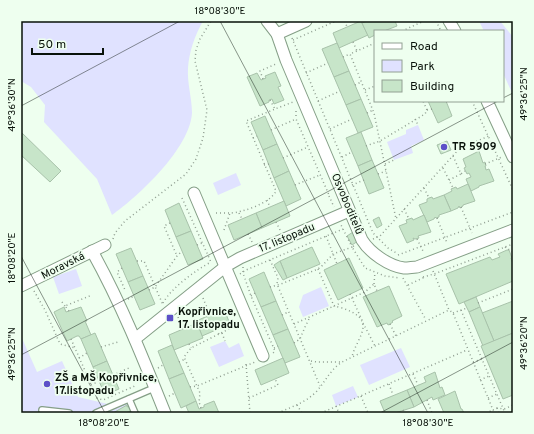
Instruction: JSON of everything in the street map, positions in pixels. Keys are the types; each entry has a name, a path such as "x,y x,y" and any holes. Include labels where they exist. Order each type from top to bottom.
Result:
{"street":[{"name":"Osvoboditelů","path":"267,21 277,34 286,60 363,242 376,255 399,266 417,267 513,230"},
{"path":"277,34 306,21"},
{"path":"449,21 454,30"},
{"path":"487,102 513,157"},
{"path":"194,193 263,356"},
{"name":"17. listopadu","path":"135,339 166,308 226,266 240,258 349,211"},
{"name":"Moravská","path":"25,285 105,245"},
{"path":"92,251 112,288 135,339 165,413"}],"lane":[{"path":"96,413 154,388"},
{"path":"129,399 135,413"},
{"path":"42,410 69,413"}],"path":[{"path":"105,245 113,240 115,233 125,221 186,174 196,159 203,138 208,110 195,61 196,50 200,39 211,21"},
{"path":"293,40 336,21"},
{"path":"345,21 347,27"},
{"path":"404,30 424,21"},
{"path":"436,21 440,30"},
{"path":"291,34 306,73 376,237 392,252 398,255"},
{"path":"353,42 357,50"},
{"path":"343,57 374,43"},
{"path":"350,54 373,110 396,219"},
{"path":"263,79 260,71 280,62"},
{"path":"306,73 328,63"},
{"path":"355,85 361,82"},
{"path":"365,90 374,86"},
{"path":"318,101 340,91"},
{"path":"270,100 275,109"},
{"path":"276,192 246,121 295,102"},
{"path":"423,102 427,110"},
{"path":"472,102 513,190"},
{"path":"366,146 380,141 425,114 427,110 432,109"},
{"path":"367,113 373,110"},
{"path":"271,130 296,119 334,209"},
{"path":"330,128 352,119"},
{"path":"415,119 418,125"},
{"path":"253,138 257,136"},
{"path":"376,237 380,236 459,149 489,136"},
{"path":"283,158 308,147"},
{"path":"342,156 352,152"},
{"path":"453,156 461,174"},
{"path":"486,164 499,158"},
{"path":"385,164 394,160"},
{"path":"264,165 268,164"},
{"path":"443,168 453,188"},
{"path":"378,174 386,171"},
{"path":"449,180 466,171"},
{"path":"295,185 320,175"},
{"path":"349,186 364,180"},
{"path":"424,188 429,198"},
{"path":"216,213 239,213 268,200 280,190"},
{"path":"329,195 333,193"},
{"path":"166,308 167,295 211,262 182,198"},
{"path":"268,200 270,207"},
{"path":"461,207 472,233"},
{"path":"404,209 409,219"},
{"path":"421,246 513,212"},
{"path":"224,230 230,213"},
{"path":"239,213 242,219"},
{"path":"185,217 189,216"},
{"path":"437,218 447,243"},
{"path":"340,221 352,247 365,268 393,278 404,278 426,320"},
{"path":"276,222 282,234"},
{"path":"170,223 164,226 177,256"},
{"path":"278,346 274,348 242,273 343,229"},
{"path":"248,234 254,246"},
{"path":"325,236 337,264"},
{"path":"417,239 424,254"},
{"path":"270,287 318,269 333,254 363,242"},
{"path":"197,245 202,243"},
{"path":"408,285 427,276 513,244"},
{"path":"505,247 513,252"},
{"path":"149,290 155,287 182,251"},
{"path":"270,260 278,278 277,284 288,312 320,386"},
{"path":"137,261 144,261 166,308 177,316 183,329"},
{"path":"122,268 117,272 126,292"},
{"path":"318,269 334,306"},
{"path":"375,272 374,284 377,291"},
{"path":"436,278 449,310 453,313 493,410"},
{"path":"294,324 365,292 374,284"},
{"path":"25,285 45,310 60,344 75,348"},
{"path":"478,303 513,289"},
{"path":"251,296 255,293"},
{"path":"350,294 375,346"},
{"path":"65,306 92,295"},
{"path":"128,299 134,296"},
{"path":"202,297 210,315"},
{"path":"62,302 69,312"},
{"path":"334,306 353,313 363,321 364,327 352,358"},
{"path":"158,308 166,308"},
{"path":"453,313 467,308"},
{"path":"278,413 297,405 308,398 320,386 334,368 342,362 449,310"},
{"path":"461,310 505,413"},
{"path":"282,315 288,312"},
{"path":"294,343 300,339 311,316"},
{"path":"201,408 199,402 200,393 184,357 191,348 248,320"},
{"path":"263,323 267,321"},
{"path":"390,324 396,336"},
{"path":"216,330 219,334"},
{"path":"222,332 225,341"},
{"path":"71,340 97,398 103,400 137,385"},
{"path":"101,347 118,342"},
{"path":"189,344 191,348"},
{"path":"321,413 468,350"},
{"path":"79,358 87,353"},
{"path":"179,362 185,359"},
{"path":"473,362 482,359"},
{"path":"310,360 317,362 342,362"},
{"path":"190,387 197,386 246,364 250,413"},
{"path":"154,369 164,366"},
{"path":"113,375 130,368"},
{"path":"413,374 418,385"},
{"path":"480,380 489,376"},
{"path":"249,398 278,385 275,379"},
{"path":"91,385 99,381"},
{"path":"389,384 393,395"},
{"path":"166,397 175,393"},
{"path":"488,398 497,394"},
{"path":"361,396 368,413"},
{"path":"427,400 432,413"},
{"path":"297,405 302,413"},
{"path":"486,413 497,408 504,409 513,405"},
{"path":"336,406 339,413"},
{"path":"497,408 499,413"}],"green space":[{"path":"21,21 203,21 197,32 191,50 188,68 192,113 189,127 173,156 149,184 112,215 97,179 44,122 45,105 31,87 21,81"},
{"path":"479,21 500,21 513,37 513,95 504,75 504,30 484,30"},
{"path":"418,125 424,140 411,146 413,153 394,160 387,142 406,134 406,130"},
{"path":"236,173 241,185 218,195 213,183"},
{"path":"76,269 82,286 59,294 53,277"},
{"path":"321,287 329,306 303,317 299,307 303,295"},
{"name":"ZŠ a MŠ Kopřivnice, 17.listopadu","path":"21,336 37,372 62,361 78,397 108,404 111,410 128,402 132,412 127,405 113,413 21,413"},
{"path":"225,341 229,348 239,343 244,356 219,367 210,347"},
{"path":"401,348 410,367 369,385 360,365"},
{"path":"353,386 358,397 336,406 332,395"}],"building":[{"path":"361,21 368,35 339,48 333,33"},
{"path":"367,21 395,21 397,26 387,30 374,30 374,36 369,38 362,23"},
{"path":"337,43 349,71 334,77 322,49"},
{"path":"349,71 361,99 346,105 334,77"},
{"path":"275,72 281,86 278,87 284,100 274,104 272,99 260,106 247,77 257,73 261,80 266,78 265,76"},
{"path":"361,99 373,127 358,133 346,105"},
{"path":"428,102 446,102 452,116 438,123"},
{"path":"265,116 277,144 263,150 251,122"},
{"path":"21,132 61,171 50,182 21,155"},
{"path":"361,132 372,160 358,166 346,138"},
{"name":"TR 5909","path":"447,141 451,150 441,154 437,145"},
{"path":"277,144 289,171 274,178 263,150"},
{"path":"479,151 483,163 485,162 486,170 489,169 494,181 479,186 471,191 466,179 471,177 469,173 467,174 464,168 466,167 463,159"},
{"path":"372,160 384,188 369,194 358,166"},
{"path":"289,171 301,199 286,206 274,178"},
{"path":"468,184 475,201 463,205 460,208 459,206 451,211 444,195 452,191 451,189 456,187 457,189"},
{"path":"444,195 451,211 439,215 439,217 435,217 427,222 419,205 427,202 427,199 429,198 432,197 433,199"},
{"path":"284,201 290,216 262,228 256,213"},
{"path":"179,203 191,231 176,237 165,210"},
{"path":"256,213 262,228 234,240 228,225"},
{"path":"424,215 431,232 418,236 419,238 413,238 414,240 407,243 399,226 407,223 406,220 412,218 413,220"},
{"path":"379,217 382,225 377,228 373,220"},
{"path":"191,231 203,259 188,265 176,237"},
{"path":"353,232 358,241 352,245 347,236"},
{"path":"312,247 320,264 287,278 280,261"},
{"path":"131,248 143,276 128,282 116,254"},
{"path":"509,250 512,258 513,281 459,304 446,274 490,257 492,260 500,257 498,254"},
{"path":"349,258 363,288 338,300 324,270"},
{"path":"280,261 287,278 283,280 274,265"},
{"path":"264,272 276,301 261,307 249,279"},
{"path":"143,276 155,304 140,310 128,282"},
{"path":"389,286 402,316 392,321 393,322 388,325 387,323 377,327 363,297"},
{"path":"476,297 480,307 469,312 464,302"},
{"path":"276,301 288,329 273,335 261,307"},
{"path":"513,301 513,333 494,341 482,313"},
{"path":"64,307 66,312 81,307 91,335 81,339 77,336 67,341 54,312"},
{"path":"480,307 494,341 483,346 469,312"},
{"path":"224,309 230,324 202,336 196,321"},
{"path":"197,323 203,338 174,350 169,335"},
{"path":"288,329 300,357 285,363 273,335"},
{"path":"95,333 107,361 93,367 81,339"},
{"path":"513,333 513,395 503,399 481,346"},
{"path":"172,345 184,373 169,379 158,351"},
{"path":"283,358 289,373 261,385 255,370"},
{"path":"107,361 119,389 105,395 93,367"},
{"path":"435,372 440,388 442,387 445,395 433,400 432,397 414,407 407,390 426,382 424,377"},
{"path":"184,373 196,401 181,408 169,379"},
{"path":"407,390 414,407 395,413 385,413 380,401"},
{"path":"455,391 461,409 464,413 444,413 438,399"},
{"path":"196,401 199,409 214,401 219,413 189,413 186,406"},
{"name":"ZŠ a MŠ Kopřivnice, 17.listopadu","path":"127,405 131,411 125,413 113,413"}],"place":[{"name":"TR 5909","path":"444,147"},
{"name":"Kopřivnice, 17. listopadu","path":"170,318"},
{"name":"ZŠ a MŠ Kopřivnice, 17.listopadu","path":"47,384"}]}
